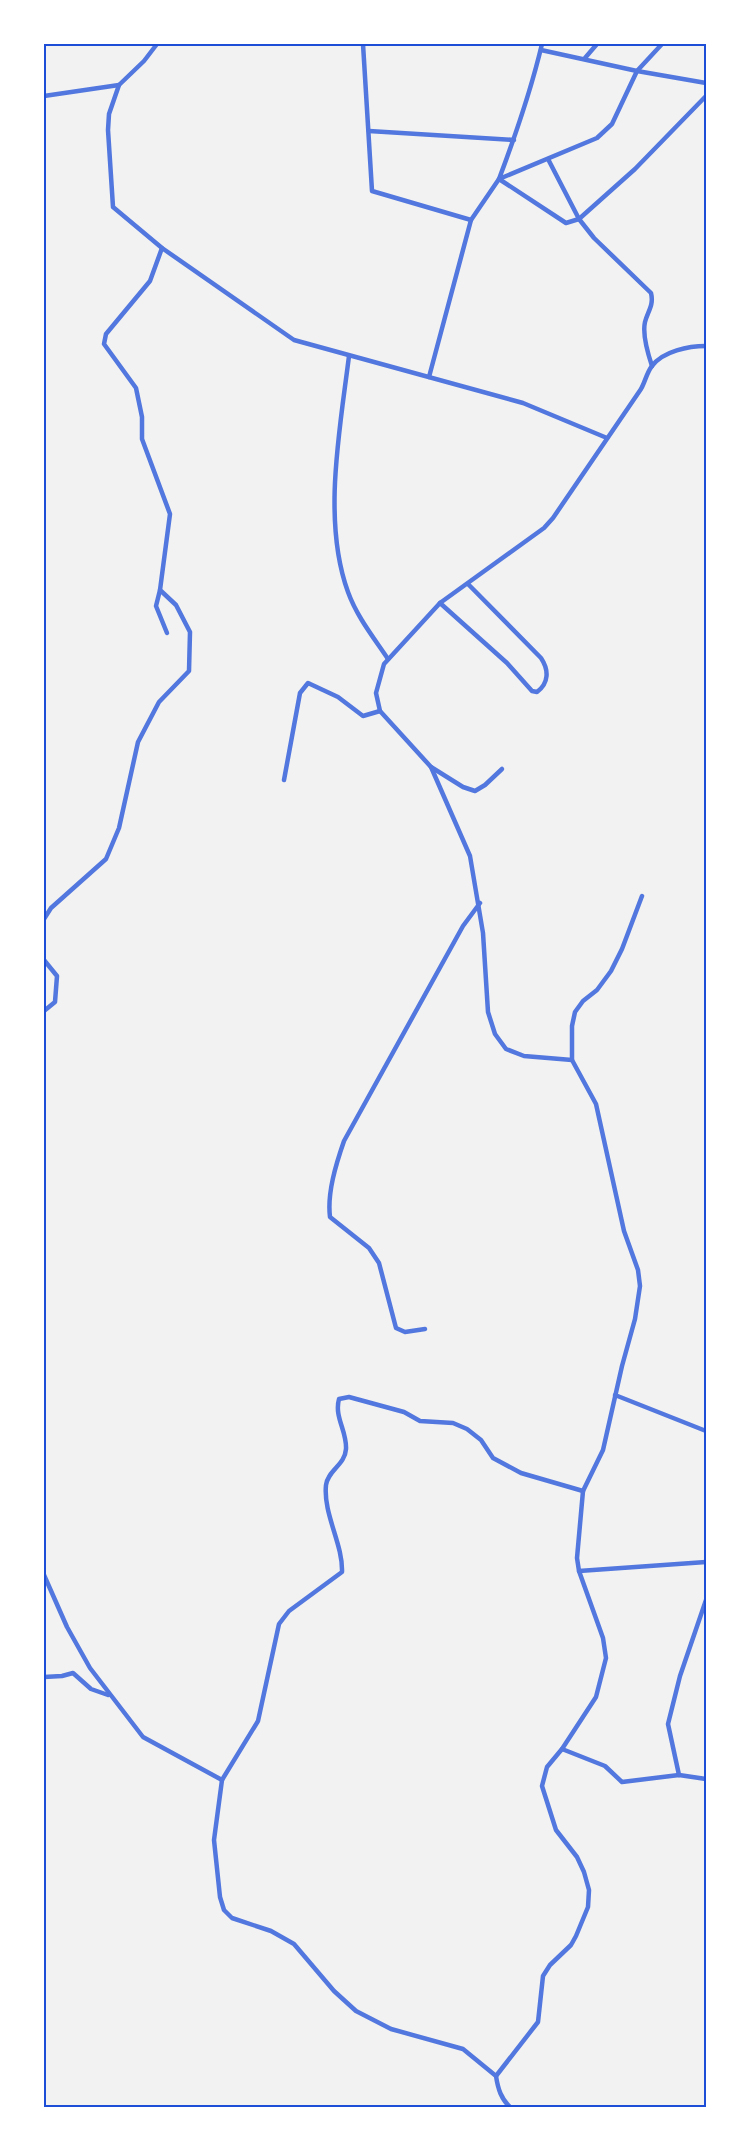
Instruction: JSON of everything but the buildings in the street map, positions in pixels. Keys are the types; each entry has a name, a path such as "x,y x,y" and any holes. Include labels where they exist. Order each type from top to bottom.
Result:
{"street":[{"path":"157,44 144,61 119,85 109,114 113,207 162,248 294,340 523,403 607,438"},
{"path":"363,44 372,191 471,220"},
{"path":"429,377 471,220 499,179 520,123 542,44"},
{"path":"585,58 597,44"},
{"path":"499,179 597,138 612,123 637,71 662,44"},
{"path":"541,50 706,83"},
{"path":"44,96 119,85"},
{"path":"499,179 566,223 579,219 635,169 706,96"},
{"path":"369,131 514,140"},
{"path":"548,159 579,219 594,238 651,293 653,301 644,324 652,366"},
{"path":"162,248 150,281 106,334 104,344 136,388 142,417 142,439 170,514 156,606 166,633"},
{"path":"502,769 475,791 463,787 431,767 380,711 376,693 384,664 440,603 544,528 553,518 642,389 652,366 662,357 690,346 706,346"},
{"path":"349,356 335,477 338,548 347,591 356,610 388,659"},
{"path":"440,603 507,663 532,692 537,692 543,687 548,675 547,666 542,658 468,584"},
{"path":"44,920 51,908 106,859 119,828 138,742 159,702 189,671 190,632 176,605 160,590"},
{"path":"284,780 300,693 308,684 338,697 363,716 380,711"},
{"path":"431,767 470,856 480,903 488,1012 495,1034 506,1050 524,1056 572,1060"},
{"path":"496,2076 538,2022 543,1976 549,1965 571,1945 588,1907 589,1890 584,1872 577,1857 556,1830 542,1786 547,1767 597,1697 606,1658 603,1638 579,1570 577,1558 583,1491 603,1450 635,1318 640,1286 638,1269 624,1231 596,1104 572,1060 572,1026 575,1012 583,1001 597,990 611,971 642,896"},
{"path":"424,1329 405,1332 396,1328 379,1263 369,1248 330,1217 328,1207 337,1160 344,1142 463,926 480,903"},
{"path":"44,960 57,976 55,1002 44,1011"},
{"path":"615,1395 706,1431"},
{"path":"511,2108 504,2101 496,2076 463,2049 391,2029 356,2011 334,1991 294,1944 271,1931 232,1918 224,1910 220,1897 214,1840 222,1780 258,1721 279,1624 289,1611 342,1572 342,1561 331,1525 326,1484 330,1474 341,1463 346,1452 346,1441 336,1409 339,1399 349,1397 404,1412 420,1421 453,1423 467,1429 481,1440 494,1458 521,1473 583,1491"},
{"path":"579,1570 706,1562"},
{"path":"44,1575 67,1627 90,1668 143,1737 222,1780"},
{"path":"679,1775 668,1724 680,1676 706,1600"},
{"path":"44,1677 73,1673 91,1689 110,1696"},
{"path":"562,1749 605,1766 622,1782 679,1775 706,1779"}]}
